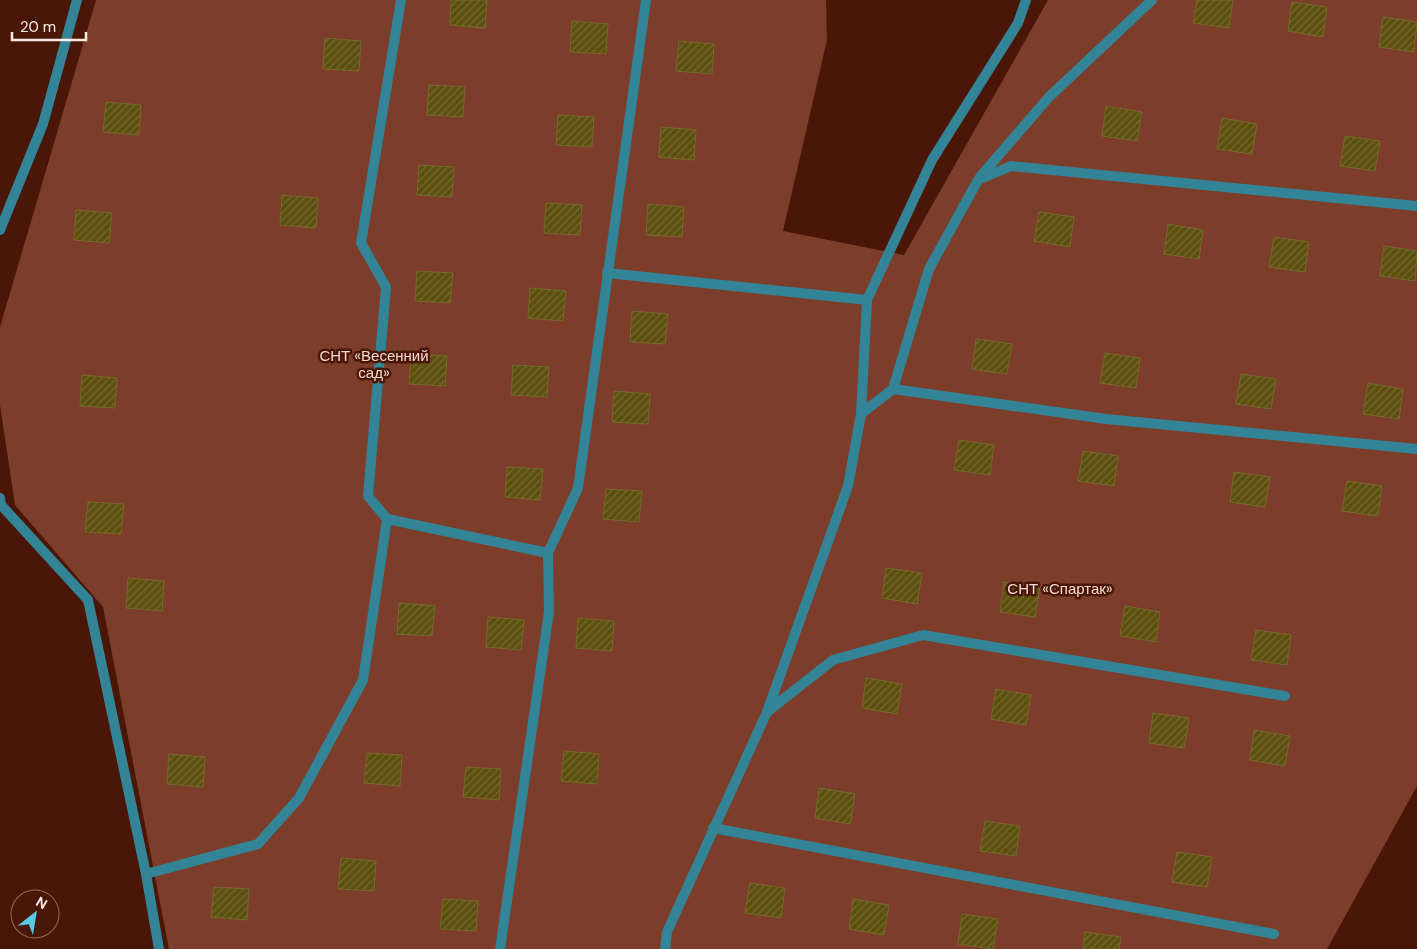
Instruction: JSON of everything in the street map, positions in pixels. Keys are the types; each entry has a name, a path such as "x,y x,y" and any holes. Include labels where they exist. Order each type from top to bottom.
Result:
{"street":[{"path":"0,230 43,124 77,0"},
{"path":"401,0 361,243 386,287 368,496 387,519 548,552"},
{"path":"500,949 549,612 548,552 578,488 646,0"},
{"path":"665,949 667,932 767,712 848,486 861,414 866,300 932,160 1018,23 1026,0"},
{"path":"861,414 893,388 928,269 978,180 1049,97 1152,0"},
{"path":"978,180 1011,166 1417,206"},
{"path":"607,273 866,300"},
{"path":"893,388 1106,419 1417,449"},
{"path":"0,498 1,506 88,600 146,874 159,949"},
{"path":"146,874 258,844 299,798 362,680 387,519"},
{"path":"767,712 833,660 923,635 1285,696"},
{"path":"714,828 1274,934"}],"green space":[{"path":"96,0 826,0 827,40 783,231 904,255 1048,0 1417,0 1417,786 1327,949 169,949 103,607 15,505 0,405 0,327"}],"building":[{"path":"451,0 487,0 485,28 450,25"},
{"path":"1197,0 1233,0 1229,28 1193,23"},
{"path":"1292,2 1327,7 1323,37 1288,31"},
{"path":"1383,17 1417,22 1414,52 1379,47"},
{"path":"572,21 608,24 606,54 570,52"},
{"path":"325,38 361,41 359,71 323,69"},
{"path":"679,41 714,44 712,74 676,71"},
{"path":"429,85 465,87 463,117 427,115"},
{"path":"106,102 141,105 139,135 103,132"},
{"path":"1106,106 1142,112 1137,141 1102,136"},
{"path":"558,115 594,117 592,147 556,145"},
{"path":"1222,118 1257,124 1252,154 1217,149"},
{"path":"661,127 696,130 694,160 659,157"},
{"path":"1345,136 1380,141 1375,171 1340,166"},
{"path":"419,165 454,167 452,197 417,195"},
{"path":"282,195 318,198 316,228 280,225"},
{"path":"546,203 582,205 580,235 544,233"},
{"path":"648,204 684,207 682,237 646,235"},
{"path":"76,210 112,213 109,243 74,240"},
{"path":"1039,212 1074,217 1070,247 1034,241"},
{"path":"1168,224 1203,230 1199,259 1164,254"},
{"path":"1274,237 1309,242 1305,272 1269,267"},
{"path":"1384,246 1417,251 1415,281 1380,276"},
{"path":"417,271 453,273 450,303 415,301"},
{"path":"530,288 566,291 563,321 528,318"},
{"path":"632,311 668,314 665,344 630,342"},
{"path":"976,339 1012,344 1007,374 972,369"},
{"path":"1105,353 1140,358 1136,388 1100,383"},
{"path":"411,354 447,356 445,386 409,384"},
{"path":"513,365 549,367 547,397 511,395"},
{"path":"1241,374 1276,379 1271,409 1236,404"},
{"path":"82,375 117,378 115,408 80,406"},
{"path":"1368,383 1403,389 1399,419 1363,414"},
{"path":"614,391 650,394 648,424 612,422"},
{"path":"959,440 994,445 990,475 954,470"},
{"path":"1083,451 1118,456 1114,486 1078,481"},
{"path":"507,467 543,469 540,500 505,497"},
{"path":"1234,472 1270,477 1265,507 1230,502"},
{"path":"1347,481 1382,486 1378,516 1342,511"},
{"path":"606,489 642,491 639,522 603,519"},
{"path":"88,502 124,504 121,534 85,532"},
{"path":"886,568 922,573 917,604 882,598"},
{"path":"128,578 164,581 162,611 126,608"},
{"path":"1004,582 1040,587 1035,617 1000,612"},
{"path":"399,603 435,606 432,636 397,634"},
{"path":"1125,606 1160,612 1156,642 1120,636"},
{"path":"488,617 524,620 521,650 486,647"},
{"path":"578,618 614,621 612,651 576,648"},
{"path":"1256,630 1291,635 1287,665 1251,660"},
{"path":"866,678 902,684 897,714 862,708"},
{"path":"996,689 1031,695 1026,725 991,719"},
{"path":"1153,713 1189,718 1184,748 1149,743"},
{"path":"1254,730 1290,736 1285,766 1250,760"},
{"path":"564,751 599,754 597,784 561,781"},
{"path":"367,753 402,755 400,786 364,783"},
{"path":"169,754 205,757 203,787 167,784"},
{"path":"466,767 501,769 499,800 463,797"},
{"path":"819,788 855,794 850,824 815,818"},
{"path":"985,821 1020,826 1016,856 980,851"},
{"path":"1177,852 1212,857 1207,887 1172,882"},
{"path":"341,858 376,861 374,891 338,889"},
{"path":"750,883 785,888 781,918 745,913"},
{"path":"214,887 249,889 247,920 211,917"},
{"path":"443,899 478,901 476,931 440,929"},
{"path":"853,899 889,905 884,935 849,929"},
{"path":"962,914 998,919 993,949 958,944"},
{"path":"1085,932 1121,937 1119,949 1083,949"}],"park label":[{"name":"СНТ «Весенний сад»","path":"374,364"},
{"name":"СНТ «Спартак»","path":"1060,589"}]}
